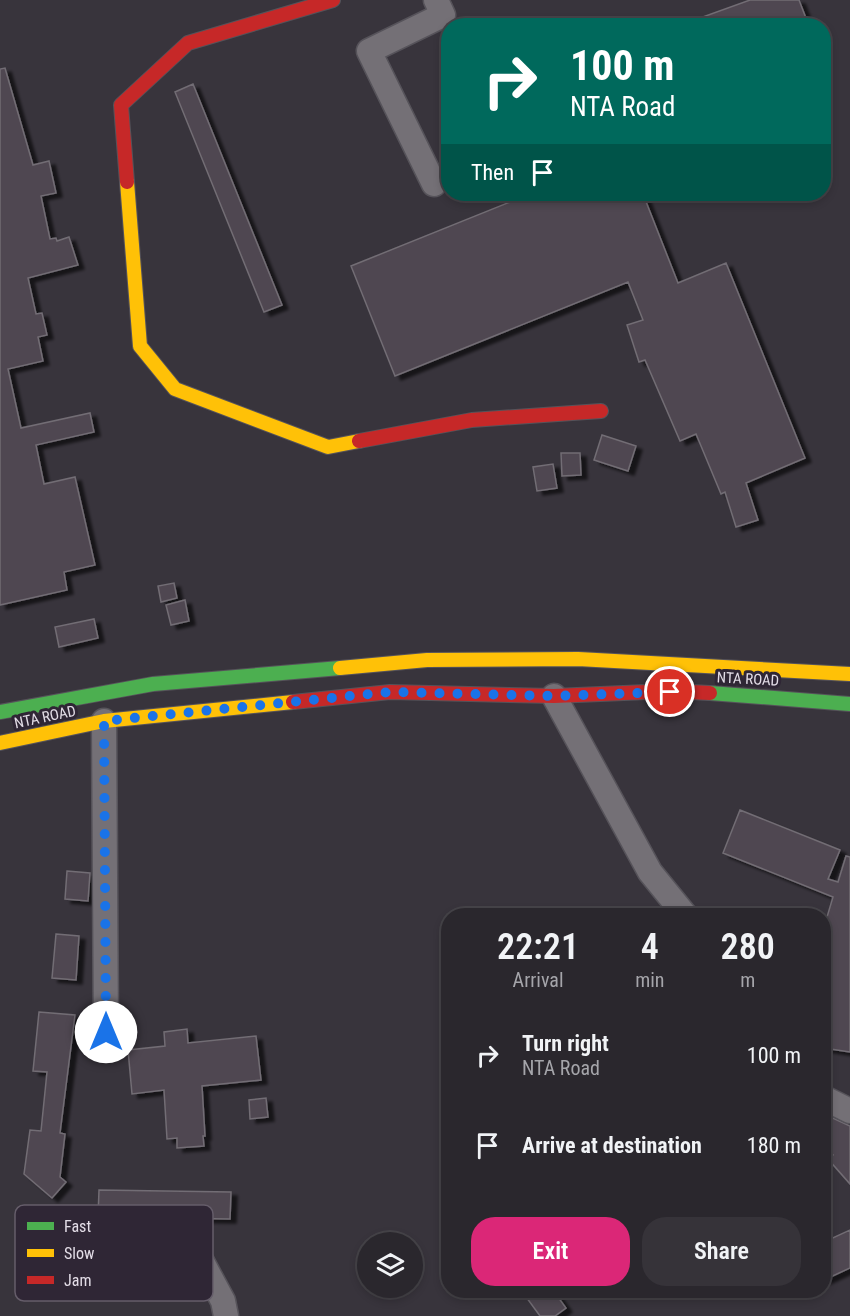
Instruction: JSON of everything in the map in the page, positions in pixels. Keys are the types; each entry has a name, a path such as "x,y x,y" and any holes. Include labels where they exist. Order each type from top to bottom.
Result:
{"main road":[{"path":"333,0 188,43 121,105 140,346 176,389 328,447 472,420 602,411"},
{"name":"NTA ROAD","path":"0,712 153,684 427,660 578,659 850,674"},
{"name":"NTA ROAD","path":"0,743 104,721 390,692 554,696 670,692 770,696 850,704"}],"street":[{"path":"434,184 369,51 443,15 436,0"},
{"path":"554,696 650,872 679,908"},
{"path":"104,721 106,1032"},
{"path":"831,1102 850,1111"},
{"path":"213,1282 223,1301 226,1316"}],"building":[{"path":"750,0 799,0 806,18 700,18"},
{"path":"5,68 33,165 49,161 56,193 41,196 50,239 56,238 57,241 69,237 78,265 28,278 36,314 42,313 47,335 38,337 43,361 8,369 21,428 90,413 94,432 36,445 44,484 75,477 95,565 64,572 67,590 0,605 0,69"},
{"path":"193,84 282,305 264,312 175,92"},
{"path":"513,201 646,201 678,283 726,263 805,458 746,483 758,520 736,527 725,492 721,494 696,434 680,441 645,360 639,362 627,325 643,320 628,282 395,376 351,266"},
{"path":"602,435 636,446 628,471 594,460"},
{"path":"561,453 580,453 581,475 562,476"},
{"path":"553,464 557,488 537,491 533,467"},
{"path":"174,583 177,598 161,602 158,586"},
{"path":"185,600 189,621 171,625 166,605"},
{"path":"94,619 98,638 59,647 55,627"},
{"path":"740,810 840,850 828,879 838,882 846,856 850,857 850,1052 831,1049 830,908 833,897 723,853"},
{"path":"67,871 90,873 88,901 65,899"},
{"path":"56,934 79,936 76,980 52,978"},
{"path":"39,1012 75,1015 60,1133 65,1134 60,1177 66,1182 52,1198 24,1174 30,1130 41,1131 47,1072 33,1071"},
{"path":"187,1029 188,1043 256,1036 261,1080 202,1086 204,1146 177,1148 177,1138 167,1139 164,1090 132,1094 128,1050 165,1046 164,1032"},
{"path":"266,1098 268,1117 250,1119 249,1100"},
{"path":"831,1117 850,1126 850,1184 831,1162 833,1155 831,1153"},
{"path":"99,1190 231,1192 230,1219 213,1219 213,1205 98,1205"},
{"path":"850,1230 850,1268 831,1277 831,1239"},
{"path":"527,1298 559,1298 566,1308 555,1316 540,1316"}],"traffic: fast":[{"path":"0,712 153,684 340,668"},
{"path":"710,693 850,704"}],"traffic: slow":[{"path":"127,182 140,346 175,389 328,447 359,441"},
{"path":"340,668 427,660 578,659 850,674"},
{"path":"0,743 104,721 293,702"}],"traffic: jam":[{"path":"127,182 121,105 188,43 333,0"},
{"path":"359,441 472,420 601,411"},
{"path":"293,702 390,692 554,696 670,691 710,693"}],"route":[{"path":"106,1032 104,721 390,692 554,696 670,692"}]}
